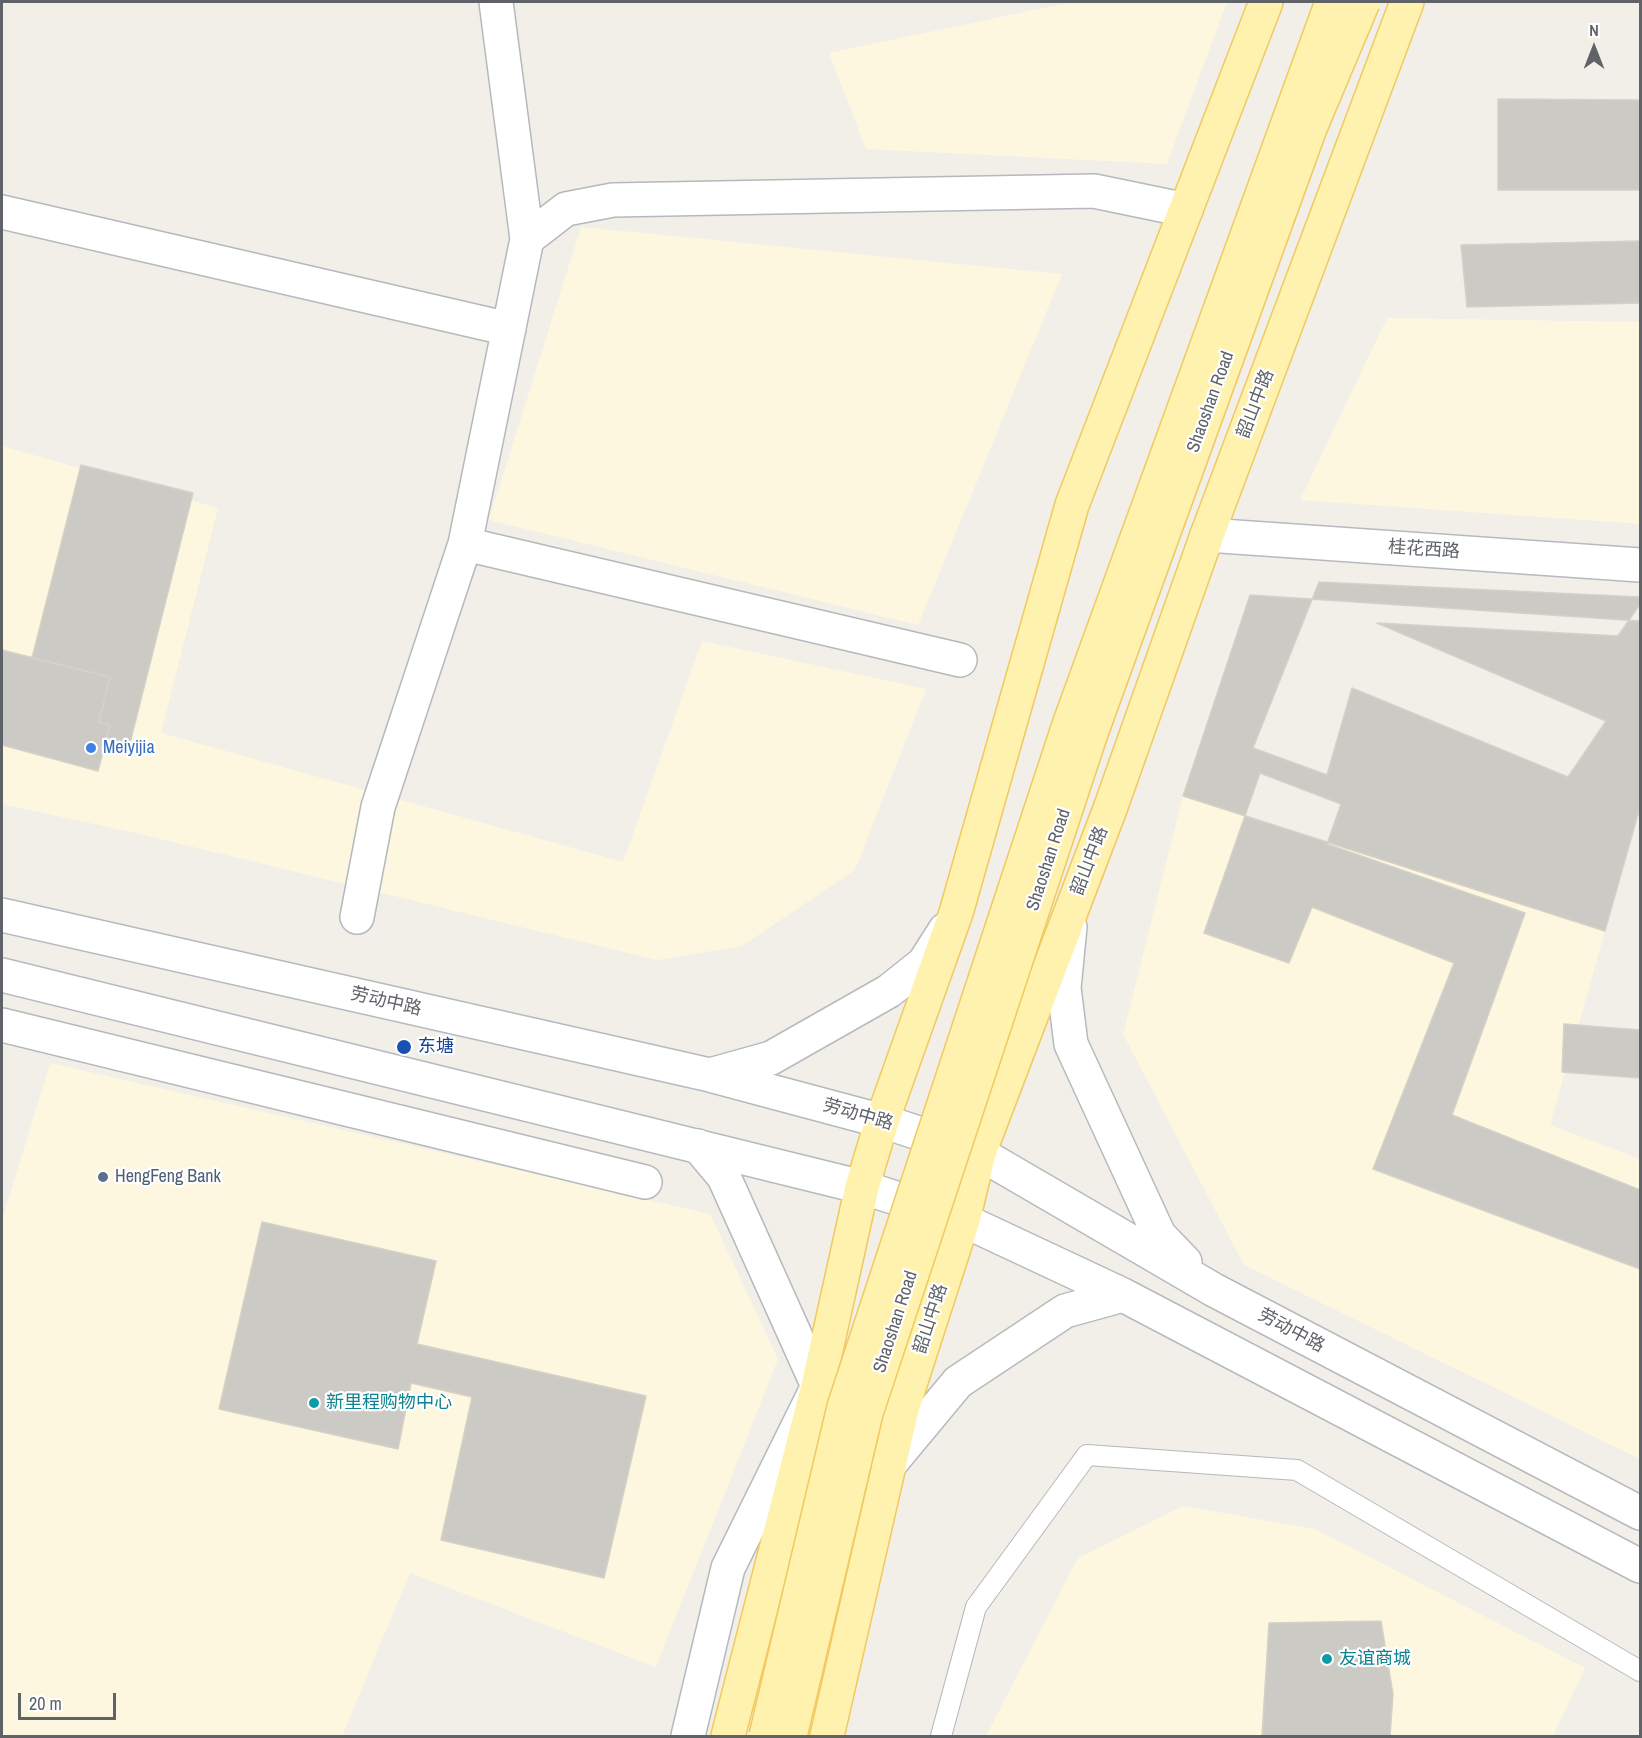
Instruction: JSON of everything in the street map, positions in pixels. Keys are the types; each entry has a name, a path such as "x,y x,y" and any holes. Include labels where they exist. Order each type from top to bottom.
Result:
{"main road":[{"path":"357,916 378,807 465,544 527,239 496,2"},
{"path":"728,1737 818,1386 862,1187 882,1121 956,913 1072,505 1266,2"},
{"name":"Shaoshan Road","path":"766,1737 844,1407 1069,725 1332,2"},
{"name":"Shaoshan Road","path":"790,1737 866,1413 1003,997 1099,710 1310,128 1363,2"},
{"name":"韶山中路","path":"827,1737 902,1409 963,1220 979,1153 1110,810 1207,535 1407,2"},
{"path":"527,239 566,209 614,200 1094,191 1186,210"},
{"path":"2,212 508,329"},
{"name":"桂花西路","path":"1207,535 1641,565"},
{"path":"465,544 960,660"},
{"path":"1072,907 1064,988 1071,1044 1159,1235 1214,1290"},
{"path":"710,1075 771,1058 889,992 924,963 956,913"},
{"name":"劳动中路","path":"2,915 710,1075 882,1121 979,1153 1214,1290 1641,1513"},
{"path":"2,975 862,1187 963,1220 1123,1295 1641,1566"},
{"path":"2,1026 645,1182"},
{"path":"698,1146 724,1177 818,1386"},
{"path":"889,1465 958,1382 1065,1311 1123,1295"},
{"path":"688,1737 728,1568 818,1386"}],"lane":[{"path":"941,1737 976,1607 1087,1455 1297,1470 1641,1671"}],"shaded area":[{"path":"1072,2 1227,2 1167,164 866,149 829,53"},
{"path":"581,227 1062,274 918,625 489,520"},
{"path":"1387,318 1640,322 1640,524 1300,500"},
{"path":"2,446 218,508 161,733 623,862 702,641 926,689 855,870 742,946 657,960 136,833 2,804"},
{"path":"1183,796 1605,931 1550,1125 1640,1159 1640,1459 1244,1265 1123,1034"},
{"path":"50,1063 710,1214 778,1359 656,1667 410,1573 342,1736 2,1736 2,1221"},
{"path":"1183,1506 1315,1529 1585,1668 1553,1736 986,1736 1078,1558"}],"building":[{"path":"1498,99 1640,100 1640,190 1498,190"},
{"path":"1640,241 1640,303 1467,307 1461,245"},
{"path":"81,465 193,493 130,743 107,738 110,725 99,722 110,677 32,658"},
{"path":"1319,582 1640,597 1640,604 1618,636 1377,623 1606,721 1568,777 1352,688 1327,775 1253,748"},
{"path":"1250,595 1640,621 1640,807 1605,931 1183,796"},
{"path":"2,650 110,677 99,722 110,725 98,771 2,745"},
{"path":"1260,773 1341,804 1327,844 1525,913 1452,1115 1640,1190 1640,1269 1373,1169 1454,963 1312,907 1289,963 1204,933"},
{"path":"1564,1024 1640,1030 1640,1078 1562,1072"},
{"name":"新里程购物中心","path":"262,1222 436,1261 417,1344 646,1396 604,1578 441,1540 472,1397 411,1383 398,1449 219,1409"},
{"name":"友谊商城","path":"1381,1621 1393,1694 1390,1736 1262,1736 1269,1623"}],"place":[{"name":"Meiyijia","path":"91,748"},
{"name":"东塘","path":"404,1047"},
{"name":"HengFeng Bank","path":"103,1177"},
{"name":"新里程购物中心","path":"314,1403"},
{"name":"友谊商城","path":"1327,1659"}]}
